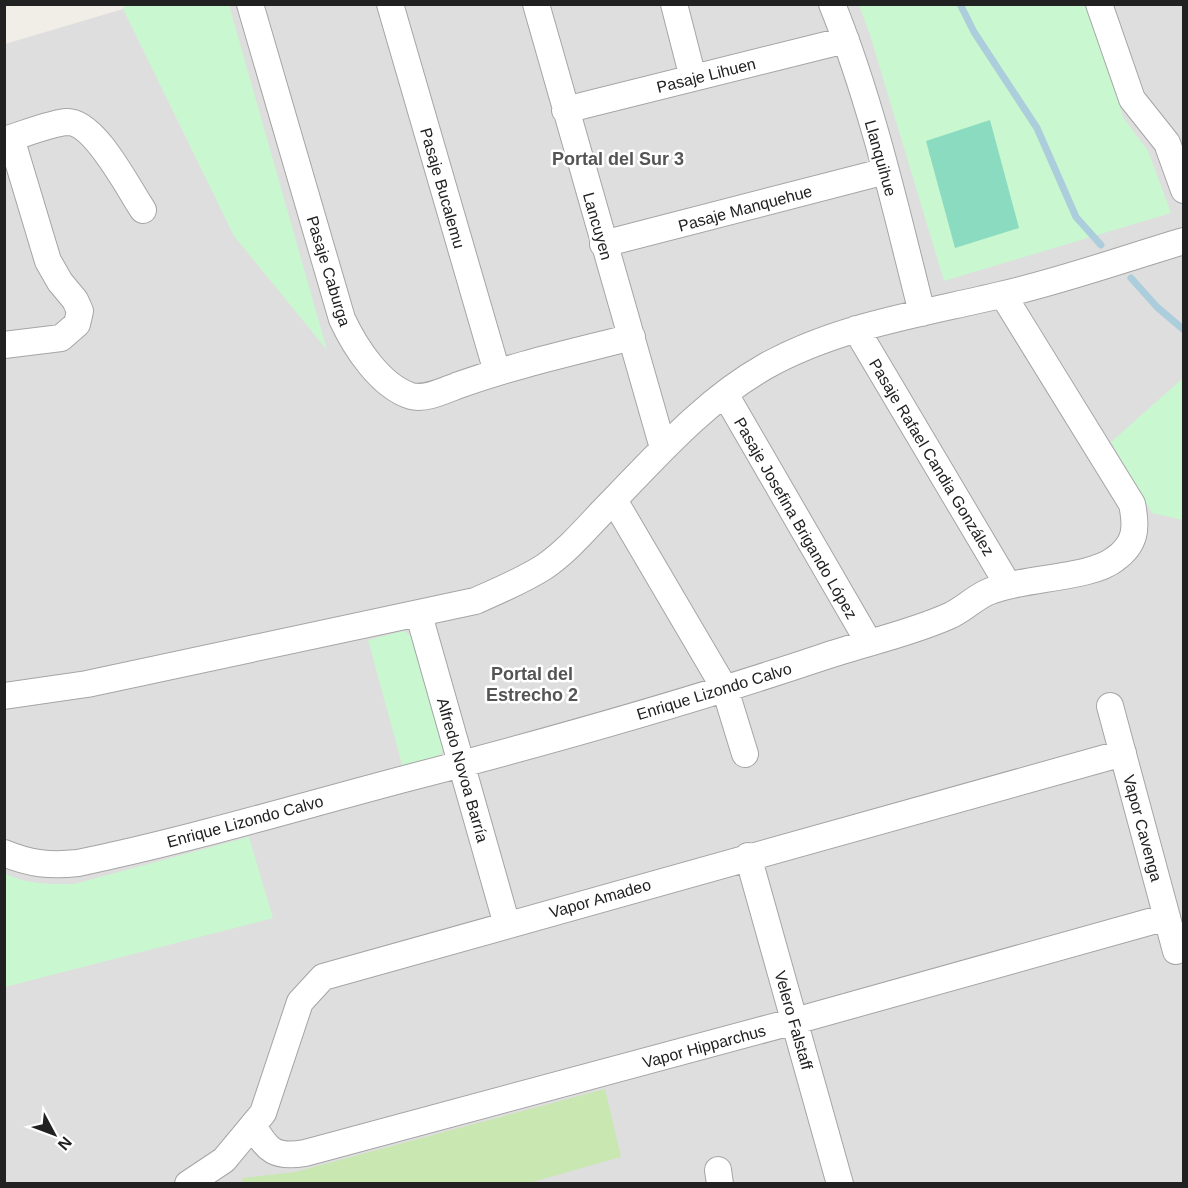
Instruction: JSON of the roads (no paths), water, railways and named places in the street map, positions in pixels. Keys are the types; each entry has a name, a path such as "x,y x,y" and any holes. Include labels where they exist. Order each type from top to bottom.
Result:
{"street":[{"name":"Pasaje Caburga","path":"250,4 342,319 353,343 397,390 414,397 429,396 497,372 632,337"},
{"name":"Pasaje Bucalemu","path":"390,4 497,372"},
{"name":"Lancuyen","path":"536,4 663,448"},
{"path":"674,4 693,78"},
{"name":"Llanquihue","path":"832,4 846,40 886,171 922,313"},
{"path":"1099,4 1132,99 1167,143 1184,190"},
{"name":"Pasaje Lihuen","path":"565,110 846,40"},
{"path":"4,345 62,338 77,324 80,311 48,261 8,139 67,122 82,126 94,137 143,210"},
{"name":"Pasaje Manquehue","path":"603,244 886,171"},
{"path":"4,696 87,684 419,615 475,601 545,566 614,500 663,448 724,394 765,367 797,351 856,329 1004,295 1184,241"},
{"name":"Enrique Lizondo Calvo","path":"4,853 25,862 50,866 78,862 461,765 725,689 868,641 940,620 969,606 985,593 1008,585 1094,569 1113,562 1127,549 1134,538 1136,523 1132,504 1004,295"},
{"name":"Pasaje Rafael Candia González","path":"856,329 1008,585"},
{"name":"Pasaje Josefina Brigando López","path":"724,394 868,641"},
{"path":"614,500 725,689 745,754"},
{"name":"Alfredo Novoa Barría","path":"419,615 507,925"},
{"name":"Vapor Cavenga","path":"1110,706 1176,951"},
{"name":"Vapor Amadeo","path":"188,1184 224,1160 263,1113 300,1002 323,977 748,856 1123,753"},
{"name":"Velero Falstaff","path":"748,856 840,1184"},
{"name":"Vapor Hipparchus","path":"253,1125 265,1146 285,1156 305,1153 795,1022 1167,917"}],"waterway":[{"path":"960,4 974,32 1037,128 1076,217 1101,245"},
{"path":"1131,278 1157,307 1184,330"}],"district":[{"name":"Portal del Sur 3","path":"618,159"},
{"name":"Portal del Estrecho 2","path":"532,684"}]}
